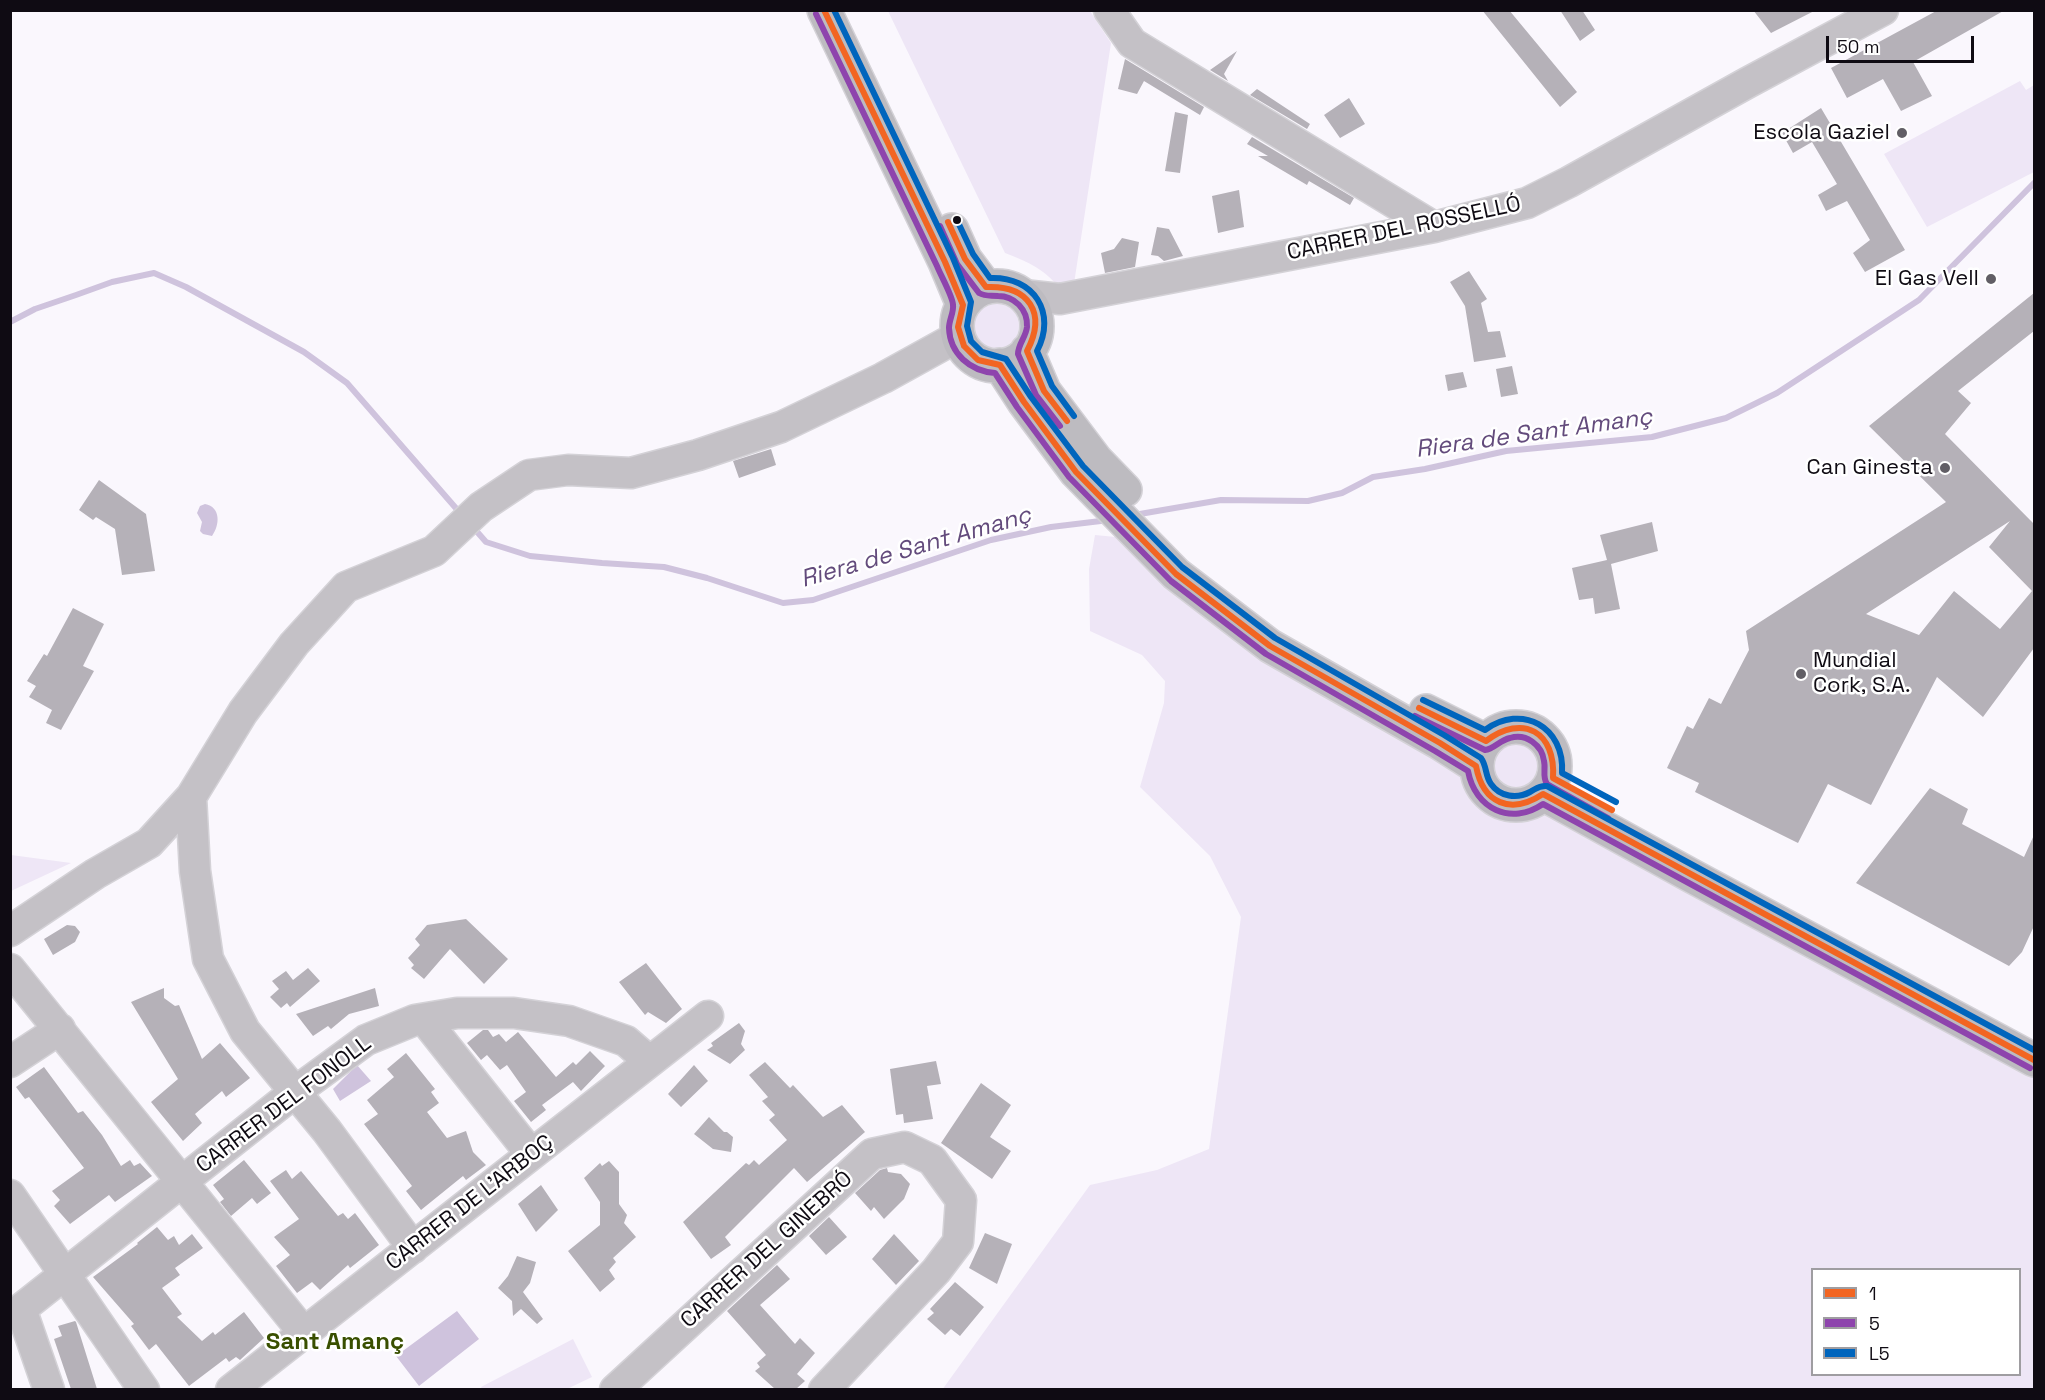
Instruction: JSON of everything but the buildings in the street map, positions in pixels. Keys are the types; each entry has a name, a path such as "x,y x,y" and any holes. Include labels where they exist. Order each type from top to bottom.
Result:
{"main road":[{"path":"824,10 945,262 975,296"},
{"path":"847,10 965,258 975,296"},
{"path":"1006,286 1040,304 1036,335 1014,358 986,364 974,358 964,349 959,336 958,320 975,296 1006,286"},
{"path":"1014,358 1024,402 1163,546 1333,661 1452,725 1481,753"},
{"path":"1509,728 1522,728 1534,732 1545,740 1552,752 1555,765 1548,786 1532,802 1520,806 1500,802 1489,795 1481,785 1481,753 1496,732 1509,728"},
{"path":"1548,786 2034,1035"},
{"path":"1548,786 1700,881 2034,1060"}],"street":[{"path":"1108,10 1132,43 1434,226"},
{"name":"CARRER DEL ROSSELLÓ","path":"1040,304 1434,226 1527,203 1883,10"},
{"path":"10,931 95,874 149,843 190,797 243,712 294,644 345,587 434,551 481,507 530,475 568,470 631,473 698,455 781,427 883,378 959,336"},
{"path":"190,797 195,871 208,959 245,1031 327,1131 413,1248"},
{"path":"10,969 304,1333"},
{"name":"CARRER DEL FONOLL","path":"50,1389 21,1309 295,1092 366,1040 415,1020 458,1013 514,1013 569,1021 626,1041 649,1061"},
{"name":"CARRER DE L'ARBOÇ","path":"231,1389 708,1016"},
{"path":"423,1019 531,1155"},
{"path":"10,1062 60,1029"},
{"name":"CARRER DEL GINEBRÓ","path":"615,1389 872,1154 905,1147 932,1160 962,1200 958,1242 936,1271 824,1389"},
{"path":"10,1195 144,1389"}],"shaded area":[{"path":"888,11 1090,11 1111,43 1073,290 1062,291 1049,277 1036,268 1005,253"},
{"path":"2020,81 2026,90 2034,85 2034,172 1927,227 1884,154"},
{"path":"995,302 1012,309 1019,326 1012,343 995,350 978,343 971,326 978,309"},
{"path":"205,504 214,509 218,517 217,527 212,536 200,531 202,522 197,513 200,506"},
{"path":"1095,535 1126,538 1456,761 1483,803 1506,814 1532,812 1554,815 2034,1075 2034,1389 942,1390 1090,1185 1157,1170 1209,1149 1241,917 1210,856 1140,787 1164,703 1165,681 1142,655 1090,631 1089,569"},
{"path":"1511,741 1521,741 1534,748 1541,761 1541,771 1534,784 1521,791 1511,791 1502,787 1495,780 1491,771 1491,761 1495,752 1502,745"},
{"path":"11,855 71,863 11,891"},
{"path":"357,1065 371,1081 340,1101 333,1089"},
{"path":"457,1311 479,1339 419,1386 396,1356"},
{"path":"573,1339 592,1377 567,1389 482,1389 481,1387"}],"waterway":[{"name":"Riera de Sant Amanç","path":"1134,515 1221,500 1308,501 1342,493 1373,477 1425,469 1506,451 1652,437 1726,418 1777,393 1919,300 2034,183"},
{"name":"Riera de Sant Amanç","path":"10,322 35,309 112,282 154,273 186,287 304,352 347,383 461,514"},
{"name":"Riera de Sant Amanç","path":"472,526 486,542 530,556 664,567 707,578 783,603 813,600 991,540 1051,527 1109,520"}],"transit line":[{"name":"1","path":"824,10 945,262 963,305 958,327 964,346 978,360 1000,365 1024,402 1076,472 1176,574 1270,646 1476,766 1485,789 1500,802 1520,804 1543,794 2034,1060"},
{"name":"L5","path":"834,10 953,258 971,302 967,326 971,341 982,352 1006,359 1031,397 1083,466 1182,567 1275,638 1481,758 1489,781 1499,792 1520,796 1547,786 2034,1050"},
{"name":"5","path":"816,14 949,291 953,308 949,325 950,337 957,353 977,369 995,373 1069,477 1171,581 1266,654 1468,771 1478,795 1496,810 1519,813 1543,804 2030,1068"},
{"name":"L5","path":"956,218 973,254 990,278 1019,283 1038,300 1043,311 1044,323 1043,337 1037,351 1052,386 1074,416"},
{"name":"1","path":"948,222 965,259 986,287 1013,291 1023,296 1030,304 1035,325 1027,351 1044,391 1067,421"},
{"name":"5","path":"940,226 957,264 979,293 1009,298 1022,309 1027,320 1027,327 1018,354 1036,395 1060,426"},
{"name":"L5","path":"1423,700 1485,730 1499,722 1513,719 1538,724 1549,732 1556,743 1561,757 1562,773 1616,802"},
{"name":"1","path":"1419,708 1486,741 1512,728 1524,728 1534,732 1543,739 1549,749 1553,778 1612,810"},
{"name":"5","path":"1415,716 1485,750 1510,738 1527,739 1537,745 1543,755 1547,784 1608,818"}],"place":[{"name":"Escola Gaziel","path":"1902,133"},
{"name":"El Gas Vell","path":"1991,279"},
{"name":"Can Ginesta","path":"1945,468"},
{"name":"Mundial Cork, S.A.","path":"1801,674"}],"district":[{"name":"Sant Amanç","path":"335,1342"}]}
